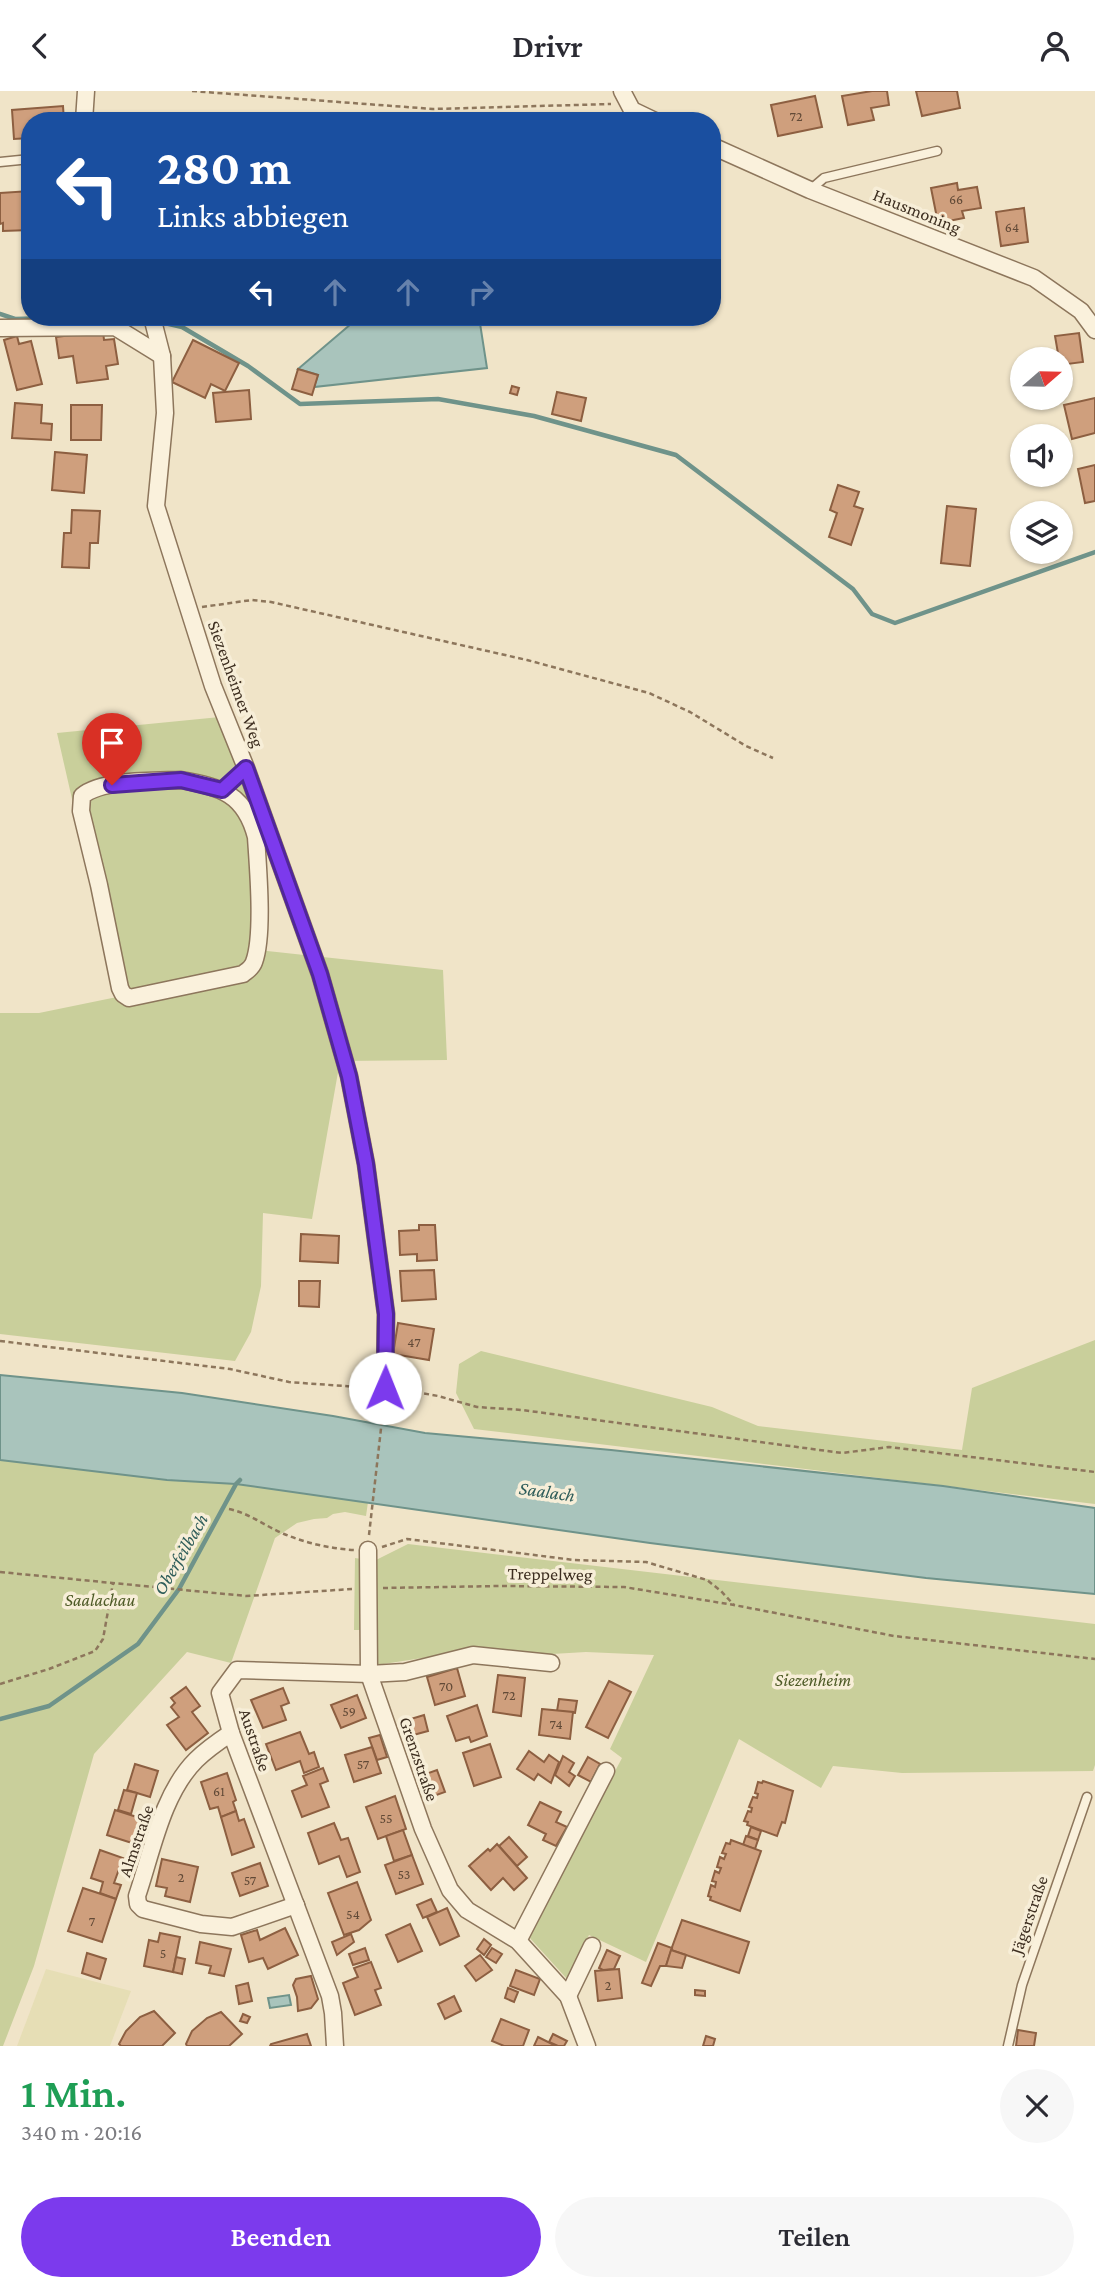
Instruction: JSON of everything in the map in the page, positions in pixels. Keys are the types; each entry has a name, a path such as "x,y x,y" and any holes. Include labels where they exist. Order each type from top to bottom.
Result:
{"street":[{"path":"85,112 86,91"},
{"path":"624,97 636,112"},
{"name":"Hausmoning","path":"721,150 810,190 1034,278 1081,311 1095,330"},
{"name":"Siezenheimer Weg","path":"154,326 162,356 165,413 156,506 213,686 246,768 320,974 349,1076 366,1164 386,1314 384,1393"},
{"path":"0,328 115,327 162,356"},
{"path":"222,790 246,768"},
{"path":"181,780 222,790 231,793 242,804 256,837 258,932 254,962 243,974 129,998 120,988 99,885 80,811 82,796 103,787 155,781 181,780"},
{"name":"Grenzstraße","path":"368,1547 369,1674 423,1829 450,1890 467,1910 518,1941 568,1996 587,2046"},
{"name":"Austraße","path":"335,2046 330,1996 231,1733 220,1693 237,1670 369,1674 405,1672 473,1655 551,1663"},
{"name":"Almstraße","path":"231,1733 195,1760 178,1784 164,1813 137,1896 138,1904 143,1909 201,1924 232,1927 296,1905"},
{"path":"518,1941 606,1771"},
{"path":"568,1996 592,1945"}],"lane":[{"path":"810,190 824,178 937,151"},
{"path":"0,162 21,160"},
{"name":"Jägerstraße","path":"1008,2046 1022,1985 1087,1797"}],"path":[{"path":"192,91 433,109 609,105 624,97"},
{"path":"188,608 252,600 271,601 527,660 649,693 690,712 746,746 774,758"},
{"path":"0,1341 230,1369 289,1382 384,1393 404,1389 477,1406 842,1453 889,1447 1095,1472"},
{"path":"368,1547 384,1393"},
{"path":"229,1509 242,1512 284,1534 334,1549 368,1547 407,1539 574,1560 646,1562 707,1580 734,1605"},
{"name":"Treppelweg","path":"0,1572 246,1596 369,1588 624,1587 894,1636 1095,1659"},
{"path":"0,1684 95,1651 103,1639 114,1582"}],"shaded area":[{"path":"46,1969 131,1991 110,2046 17,2046"}],"green space":[{"path":"220,717 255,821 258,950 443,970 447,1060 340,1061 312,1219 263,1213 261,1286 251,1332 235,1361 0,1334 0,1013 39,1013 117,997 57,733"},
{"path":"1095,1340 1095,1504 474,1429 456,1393 459,1364 481,1351 712,1407 758,1426 962,1450 972,1388"},
{"name":"Saalachau","path":"0,1460 167,1480 236,1484 368,1502 366,1516 345,1512 333,1514 327,1518 297,1523 275,1538 231,1663 187,1652 94,1754 34,1966 3,2046 0,2046"},
{"name":"Siezenheim","path":"408,1544 1095,1624 1095,1765 1093,1771 902,1773 833,1766 821,1788 739,1739 646,1962 589,1935 568,1980 528,1936 622,1758 610,1749 654,1655 586,1652 518,1656 474,1650 377,1665 378,1630 354,1630 355,1558 374,1561"}],"water":[{"path":"349,326 480,326 487,368 314,387 318,375 298,369"},
{"name":"Saalach","path":"0,1375 182,1393 425,1433 943,1486 1095,1508 1095,1594 926,1578 650,1543 236,1484 167,1480 0,1460"},
{"path":"289,1995 291,2005 270,2008 268,1998"}],"building":[{"path":"887,91 889,105 871,108 874,120 848,125 842,96"},
{"path":"916,91 957,91 960,108 922,116"},
{"path":"815,96 822,127 778,136 771,105"},
{"path":"63,106 63,112 21,112 21,139 14,139 12,110"},
{"path":"957,183 958,190 977,187 981,208 962,211 964,218 938,223 931,188"},
{"path":"21,192 21,230 3,231 3,223 0,224 0,193"},
{"path":"1024,208 1028,242 1001,246 996,212"},
{"path":"103,331 104,340 114,339 118,364 106,366 108,379 77,383 73,356 59,358 56,337"},
{"path":"1079,333 1083,362 1073,363 1073,347 1057,347 1055,336"},
{"path":"17,336 19,344 31,341 42,384 17,390 4,340"},
{"path":"193,340 239,363 225,391 211,384 205,398 172,382"},
{"path":"298,369 318,375 312,395 292,389"},
{"path":"512,386 519,388 517,395 510,393"},
{"path":"249,390 251,419 216,422 213,393"},
{"path":"557,392 586,398 581,421 552,414"},
{"path":"1095,398 1095,433 1073,439 1073,424 1068,424 1065,410 1073,410 1073,403"},
{"path":"15,403 42,405 41,423 52,424 51,440 12,438"},
{"path":"71,405 102,405 101,440 71,440"},
{"path":"55,452 87,455 84,493 52,490"},
{"path":"1095,465 1095,501 1085,503 1078,469"},
{"path":"838,485 859,492 854,506 863,509 851,545 829,537 837,513 830,510"},
{"path":"947,506 976,509 970,566 941,563"},
{"path":"72,510 100,511 98,543 90,543 89,568 62,567 64,533 71,533"},
{"path":"419,1225 435,1225 437,1260 417,1261 417,1254 400,1255 399,1231 419,1230"},
{"path":"301,1234 339,1236 338,1263 300,1261"},
{"path":"434,1270 436,1299 402,1301 400,1271"},
{"path":"299,1281 320,1281 319,1307 299,1306"},
{"path":"398,1323 434,1329 429,1360 393,1354"},
{"path":"457,1668 465,1696 435,1705 427,1677"},
{"path":"498,1675 525,1678 521,1716 493,1712"},
{"path":"609,1681 631,1692 608,1738 586,1727"},
{"path":"186,1687 200,1706 192,1712 208,1733 186,1750 167,1725 179,1717 171,1707 175,1703 171,1698"},
{"path":"283,1688 289,1703 281,1706 286,1720 263,1728 251,1700"},
{"path":"357,1695 366,1718 341,1728 331,1705"},
{"path":"559,1699 577,1701 575,1713 557,1711"},
{"path":"477,1705 487,1736 471,1742 469,1737 456,1741 447,1716"},
{"path":"542,1709 573,1712 570,1739 539,1735"},
{"path":"424,1715 428,1731 406,1737 401,1722"},
{"path":"300,1732 309,1754 314,1752 319,1767 304,1773 300,1761 276,1770 266,1744"},
{"path":"380,1735 387,1757 377,1760 369,1738"},
{"path":"490,1744 501,1777 474,1786 463,1753"},
{"path":"372,1747 381,1773 354,1782 345,1755"},
{"path":"529,1751 544,1762 549,1755 559,1762 551,1783 538,1774 534,1780 517,1769"},
{"path":"563,1756 574,1763 569,1772 575,1776 569,1786 555,1775"},
{"path":"588,1757 600,1764 591,1782 578,1775"},
{"path":"135,1764 158,1771 150,1797 127,1790"},
{"path":"323,1768 328,1781 320,1784 329,1807 302,1817 292,1791 307,1785 303,1776"},
{"path":"437,1770 445,1792 428,1798 420,1776"},
{"path":"227,1773 236,1800 233,1802 236,1811 221,1817 218,1807 210,1809 201,1782"},
{"path":"763,1781 793,1791 785,1823 782,1822 777,1836 747,1825 748,1822 744,1821 748,1811 751,1812 752,1808 749,1807 753,1797 757,1798 758,1794 755,1793 758,1782"},
{"path":"124,1790 137,1793 131,1814 118,1810"},
{"path":"395,1796 406,1829 378,1839 366,1807"},
{"path":"540,1802 561,1812 556,1822 567,1827 556,1846 543,1840 546,1834 528,1825"},
{"path":"115,1810 143,1819 135,1844 107,1835"},
{"path":"236,1811 239,1821 244,1819 254,1847 232,1855 221,1817"},
{"path":"334,1823 341,1840 348,1838 360,1872 347,1877 339,1856 319,1864 308,1833"},
{"path":"751,1827 761,1831 758,1840 748,1836"},
{"path":"403,1830 412,1855 394,1861 386,1836"},
{"path":"746,1836 758,1840 755,1849 743,1845"},
{"path":"509,1837 527,1857 517,1866 499,1846"},
{"path":"731,1840 761,1851 740,1911 710,1900 711,1897 708,1896 711,1885 715,1887 716,1882 712,1881 715,1871 719,1873 721,1868 717,1867 720,1857 724,1859 726,1854 722,1853 726,1843 730,1844"},
{"path":"497,1844 527,1878 514,1890 503,1878 491,1890 469,1866"},
{"path":"100,1850 123,1858 114,1883 121,1885 116,1899 100,1893 103,1882 91,1878"},
{"path":"412,1855 423,1884 396,1894 385,1865"},
{"path":"162,1859 198,1867 190,1902 165,1896 167,1888 156,1886"},
{"path":"260,1863 268,1886 240,1896 232,1873"},
{"path":"357,1882 371,1920 359,1930 344,1935 328,1893"},
{"path":"83,1888 116,1899 102,1942 68,1931"},
{"path":"431,1899 437,1912 423,1918 417,1905"},
{"path":"447,1908 459,1936 440,1945 427,1917"},
{"path":"682,1920 749,1942 739,1973 671,1950"},
{"path":"410,1924 422,1951 398,1962 386,1935"},
{"path":"285,1928 298,1955 268,1969 263,1958 249,1962 241,1935 257,1930 260,1940"},
{"path":"160,1933 180,1937 173,1972 144,1966 149,1940 158,1942"},
{"path":"351,1934 354,1942 337,1955 332,1942"},
{"path":"484,1939 491,1945 484,1955 477,1949"},
{"path":"200,1942 231,1949 224,1976 209,1973 211,1966 196,1963"},
{"path":"658,1943 672,1948 666,1966 660,1966 651,1986 642,1983"},
{"path":"365,1948 369,1960 353,1965 349,1954"},
{"path":"492,1948 502,1954 496,1963 486,1957"},
{"path":"607,1950 620,1956 614,1969 603,1970 599,1968"},
{"path":"671,1950 686,1955 682,1968 666,1966"},
{"path":"87,1953 106,1959 100,1979 82,1973"},
{"path":"480,1955 492,1970 476,1981 465,1966"},
{"path":"176,1957 185,1959 182,1974 173,1972"},
{"path":"371,1962 381,1988 375,1990 381,2005 355,2015 343,1983 358,1977 354,1968"},
{"path":"619,1969 622,1998 598,2001 595,1971"},
{"path":"516,1970 540,1979 534,1995 510,1986"},
{"path":"311,1976 318,1999 311,2008 298,2011 293,1985 296,1979"},
{"path":"248,1983 252,2001 239,2004 236,1986"},
{"path":"508,1988 518,1992 514,2002 505,1998"},
{"path":"695,1990 705,1991 705,1996 695,1995"},
{"path":"454,1996 461,2011 445,2019 438,2004"},
{"path":"154,2011 175,2033 162,2046 119,2044 126,2031 140,2017"},
{"path":"221,2012 242,2034 229,2046 187,2046 192,2031 207,2018"},
{"path":"243,2014 250,2017 247,2023 240,2021"},
{"path":"501,2019 529,2030 523,2046 504,2046 492,2041"},
{"path":"1018,2030 1036,2033 1034,2046 1016,2046"},
{"path":"307,2034 311,2046 270,2046 271,2044"},
{"path":"553,2034 567,2041 564,2046 549,2042"},
{"path":"706,2036 715,2039 713,2046 703,2046"},
{"path":"538,2037 556,2046 534,2046"}],"waterway":[{"path":"0,314 21,319"},
{"path":"178,326 248,366 300,404 438,399 534,416 676,455 853,589 872,614 895,623 1095,552"},
{"name":"Oberfeilbach","path":"0,1719 49,1706 138,1644 179,1589 240,1480"}],"route":[{"path":"112,785 181,780 222,790 246,768 320,974 349,1076 366,1164 386,1314 385,1388"}]}
